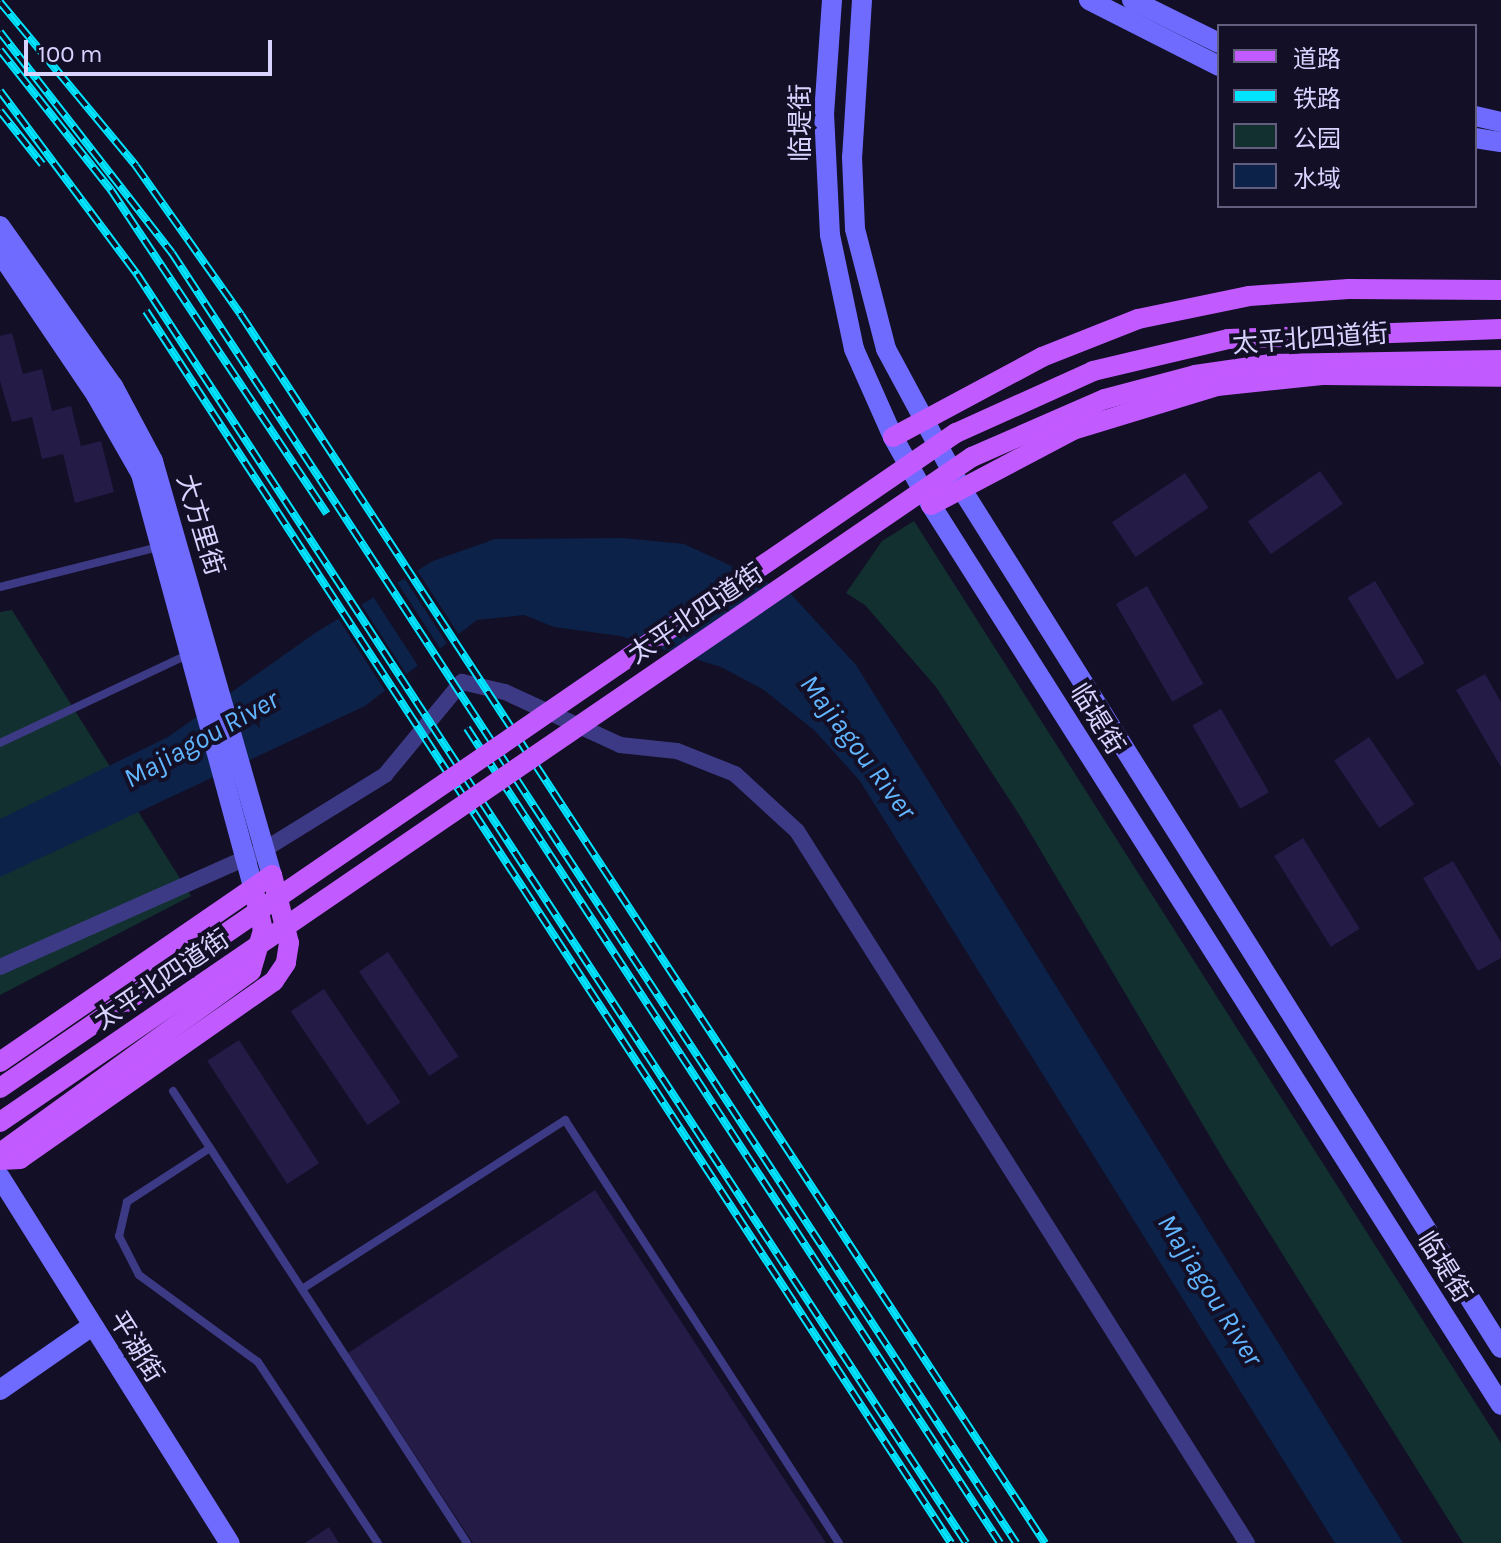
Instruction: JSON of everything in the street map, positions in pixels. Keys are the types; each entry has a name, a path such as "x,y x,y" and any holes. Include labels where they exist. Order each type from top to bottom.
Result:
{"main road":[{"name":"太平北四道街","path":"893,437 1042,357 1138,319 1249,296 1349,289 1501,290"},
{"name":"太平北四道街","path":"0,1088 986,416 1093,371 1228,339 1501,329"},
{"name":"太平北四道街","path":"0,1122 972,457 1105,399 1195,375 1271,364 1501,360"},
{"name":"太平北四道街","path":"931,505 1073,430 1217,386 1324,375 1501,377"},
{"path":"0,1062 272,875 289,943 286,963 274,981 20,1159 0,1160"},
{"path":"0,1153 251,971 263,930 253,887"}],"street":[{"name":"临堤街","path":"832,0 824,113 830,235 854,349 893,437 931,505 1501,1405"},
{"name":"临堤街","path":"862,0 852,157 855,229 886,349 961,488 1501,1348"},
{"path":"1089,0 1217,65"},
{"path":"1132,0 1217,42"},
{"path":"1477,116 1501,122"},
{"path":"1477,138 1501,142"},
{"name":"大方里街","path":"0,226 113,386 147,447 239,796 246,858 253,887"},
{"name":"大方里街","path":"0,253 128,449 144,483 161,546 200,650"},
{"path":"0,967 265,849 385,775 462,682 505,692 620,745 677,751 735,774 805,844 1247,1543"},
{"name":"大方里街","path":"239,796 265,849 272,875"},
{"name":"平湖街","path":"0,1177 230,1543"},
{"path":"0,1390 92,1326"}],"lane":[{"path":"0,587 161,546"},
{"path":"0,743 200,650"},
{"path":"173,1091 467,1543"},
{"path":"302,1289 565,1120 839,1543"},
{"path":"210,1148 127,1202 119,1236 139,1275 258,1362 378,1543"}],"green space":[{"path":"914,521 1501,1443 1501,1543 1463,1543 1225,1162 1022,819 936,687 865,605 846,593 882,541"},
{"path":"12,610 191,896 0,995 0,612"}],"water":[{"name":"Majiagou River","path":"623,538 684,544 790,593 856,665 1403,1543 1335,1543 860,781 815,731 764,690 721,667 620,636 554,627 524,615 477,620 365,706 0,877 0,819 168,737 315,633 433,561 495,539"}],"pier":[{"path":"415,567 459,635 447,643 402,575"},
{"path":"395,579 441,650 418,666 372,594"},
{"path":"359,601 408,676 385,691 336,616"}],"building":[{"path":"12,333 23,374 42,369 52,411 71,406 81,446 101,441 114,492 75,503 63,454 42,459 32,417 12,422 0,381 0,336"},
{"path":"1320,471 1343,504 1271,554 1248,521"},
{"path":"1185,473 1208,508 1136,557 1112,522"},
{"path":"1375,581 1424,663 1397,680 1348,597"},
{"path":"1147,586 1204,684 1172,702 1116,604"},
{"path":"1485,674 1501,702 1501,767 1456,690"},
{"path":"1221,709 1269,792 1240,809 1192,726"},
{"path":"1369,737 1414,804 1379,828 1334,760"},
{"path":"1303,838 1360,929 1331,947 1274,856"},
{"path":"1453,861 1501,942 1501,958 1478,971 1423,878"},
{"path":"388,952 458,1056 429,1076 359,972"},
{"path":"324,989 401,1103 367,1125 291,1011"},
{"path":"239,1040 319,1163 287,1184 207,1061"},
{"path":"595,1190 826,1543 473,1543 348,1353"},
{"path":"329,1527 339,1543 305,1543"}],"railway":[{"path":"0,2 136,166 241,315 1045,1543"},
{"path":"0,32 172,253 1016,1543"},
{"path":"0,50 111,190 327,514"},
{"path":"0,91 137,274 966,1543"},
{"path":"0,111 42,164"},
{"path":"146,311 951,1543"},
{"path":"467,728 1000,1543"}]}
